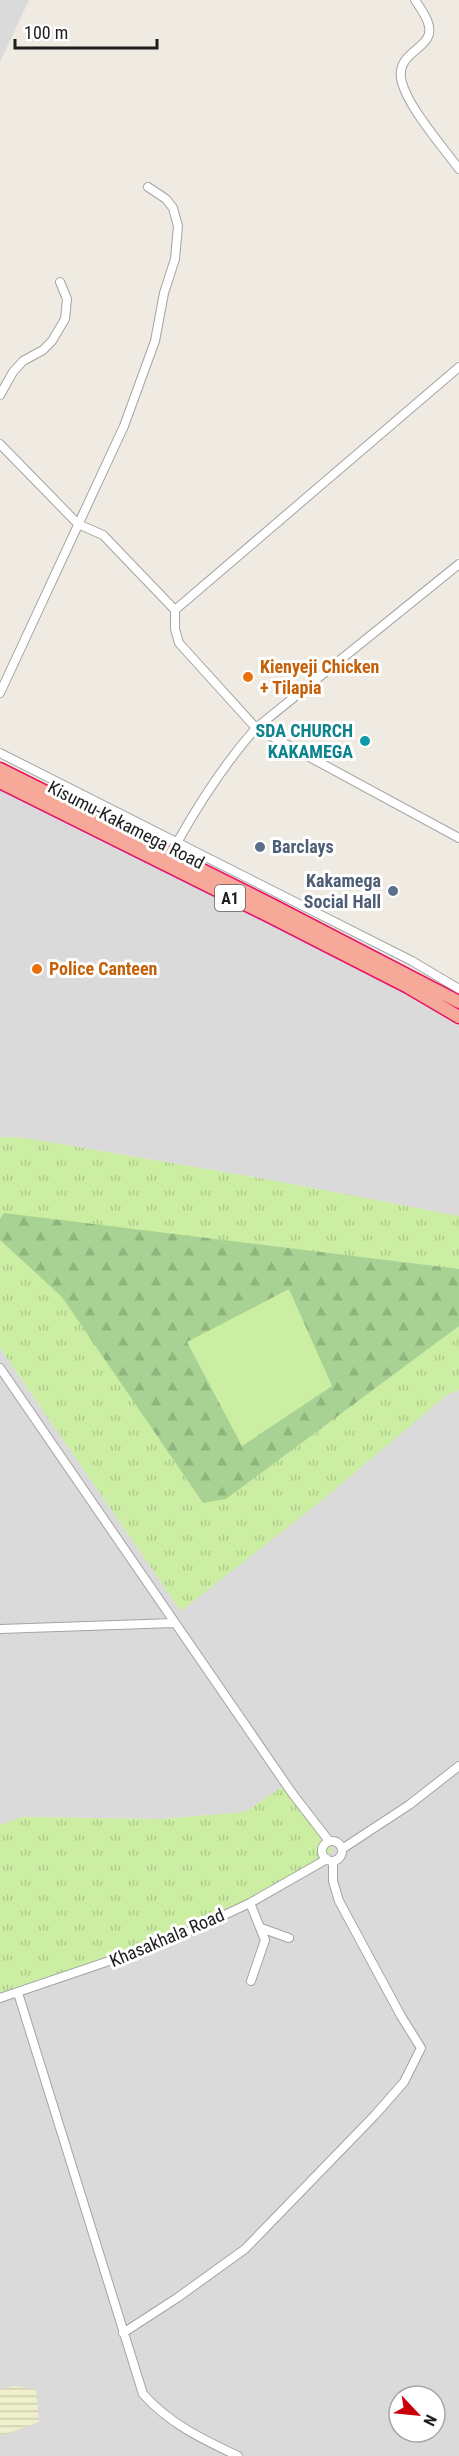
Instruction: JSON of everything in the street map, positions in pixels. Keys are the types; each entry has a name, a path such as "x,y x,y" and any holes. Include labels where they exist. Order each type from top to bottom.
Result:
{"highway":[{"name":"Kisumu-Kakamega Road","path":"0,770 258,898 459,1002"},
{"name":"Kisumu-Kakamega Road","path":"0,782 408,987 459,1017"}],"street":[{"path":"415,0 428,21 429,33 426,42 405,59 402,64 401,79 412,104 459,169"},
{"path":"0,693 124,426 155,341 164,293 175,259 178,226 176,214 166,199 148,187"},
{"path":"0,395 13,372 23,361 43,350 52,341 65,320 67,299 60,282"},
{"path":"175,610 459,368"},
{"path":"0,444 78,524 103,536 175,610 175,629 179,643 256,728 459,838"},
{"path":"178,841 198,804 229,759 256,728 459,564"},
{"path":"0,753 178,841 412,961 459,988"},
{"path":"242,875 258,898"},
{"path":"0,1368 292,1793 329,1841 339,1843 342,1849"},
{"path":"0,1629 174,1623"},
{"path":"330,1860 339,1859 342,1849 410,1805 459,1766"},
{"path":"123,2334 245,2249 405,2082 421,2048 401,2016 339,1901 330,1860 322,1851 324,1845 329,1841"},
{"name":"Khasakhala Road","path":"0,1998 171,1940 330,1860"},
{"path":"250,1902 265,1940 250,1981"},
{"path":"261,1928 289,1938"},
{"path":"18,1992 143,2394 160,2412 188,2432 238,2456"}],"shaded area":[{"path":"0,0 29,0 0,62"},
{"path":"0,783 459,1018 459,1216 276,1181 25,1138 0,1137"},
{"path":"0,1348 181,1611 448,1394 459,1390 459,2456 0,2456 0,1995 186,1928 240,1904 288,1783 245,1812 162,1819 23,1817 0,1825"}],"green space":[{"path":"0,1137 25,1138 276,1181 459,1216 459,1390 448,1394 321,1501 181,1611 0,1348"},
{"path":"4,1213 459,1269 459,1326 226,1499 203,1503 62,1297 0,1240 0,1219"},
{"path":"289,1289 332,1386 242,1446 187,1342"},
{"path":"288,1783 333,1851 240,1904 186,1928 0,1995 0,1825 23,1817 162,1819 245,1812"},
{"path":"14,2386 36,2389 39,2422 0,2436 0,2389"}],"place":[{"name":"Kienyeji Chicken + Tilapia","path":"248,677"},
{"name":"SDA CHURCH KAKAMEGA","path":"365,741"},
{"name":"Barclays","path":"260,847"},
{"name":"Kakamega Social Hall","path":"393,891"},
{"name":"Police Canteen","path":"37,969"}]}
